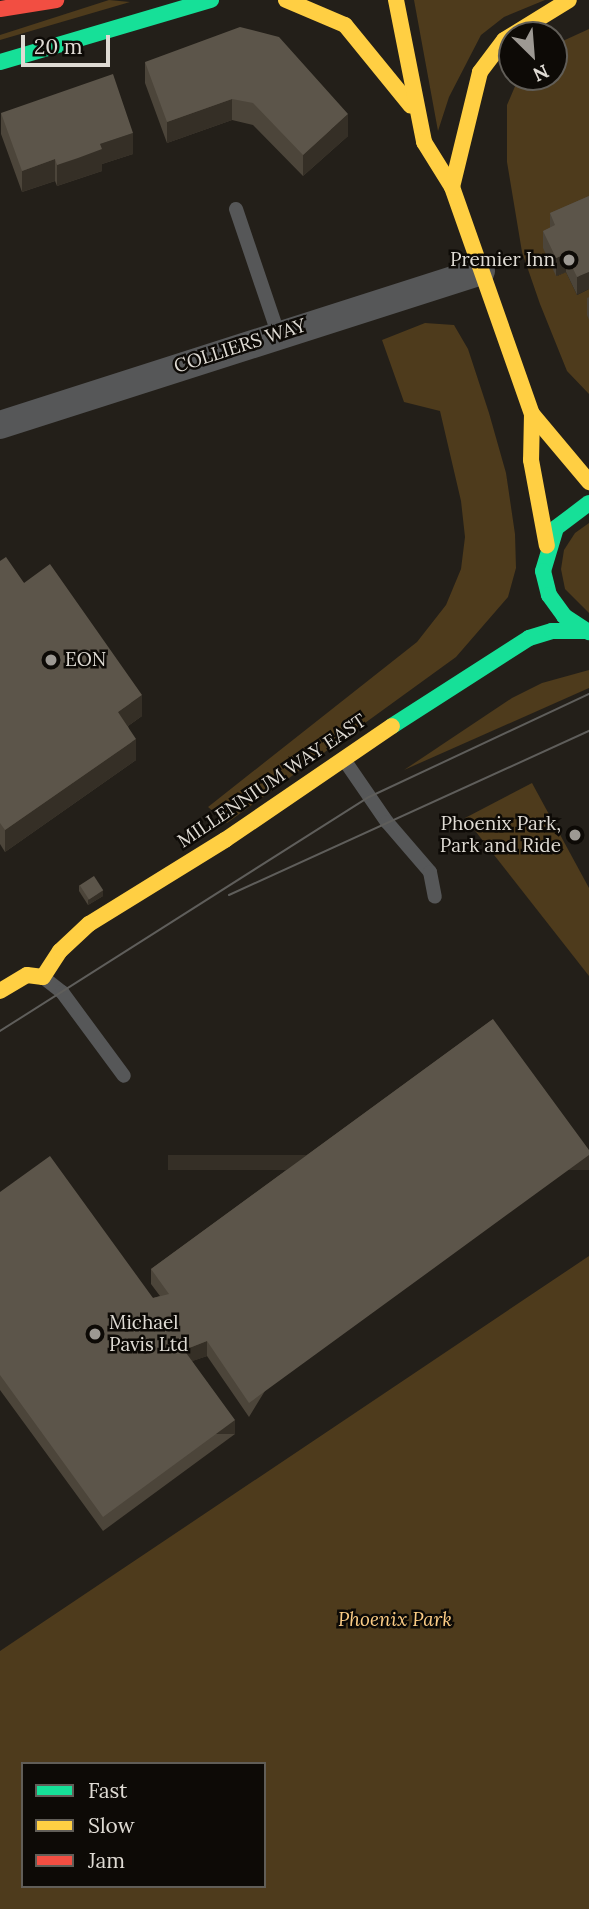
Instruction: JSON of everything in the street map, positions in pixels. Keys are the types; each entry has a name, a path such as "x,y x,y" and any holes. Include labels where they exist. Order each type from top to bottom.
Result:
{"main road":[{"path":"0,9 56,0"},
{"path":"0,62 211,0"},
{"path":"285,0 345,25 416,113"},
{"path":"396,0 416,113 424,142 452,187 532,414 589,482"},
{"path":"452,187 480,72 504,40 569,0"},
{"path":"532,414 531,460 547,546 543,571 549,596 564,616 587,631"},
{"path":"547,546 570,513 589,503"},
{"name":"MILLENNIUM WAY EAST","path":"43,977 60,951 89,924 529,638 552,631 587,631"},
{"path":"0,991 27,975 43,977"}],"street":[{"name":"COLLIERS WAY","path":"0,425 481,271"}],"lane":[{"path":"236,209 278,334"},
{"path":"344,760 387,822 430,872 435,897"},
{"path":"43,977 62,992 124,1076"}],"green space":[{"path":"109,0 130,2 0,40 0,35"},
{"path":"414,0 545,0 504,17 481,35 449,97 438,131"},
{"path":"589,29 589,213 557,276 566,272 577,295 589,289 589,394 567,371 540,304 522,252 507,162 507,105 513,91 568,91 568,39"},
{"path":"425,323 454,325 468,349 489,413 506,473 515,534 516,568 508,597 456,657 227,823 208,807 417,642 446,605 461,569 465,537 461,501 440,411 404,402 382,340"},
{"path":"589,523 589,613 565,589 561,569 564,550 575,533"},
{"path":"589,670 589,688 404,770 512,698 542,683"},
{"path":"532,783 589,888 589,976 465,818"},
{"name":"Phoenix Park","path":"589,1256 589,1909 0,1909 0,1651"}],"building":[{"path":"240,27 279,37 348,114 303,155 253,103 232,99 167,122 145,62"},
{"path":"113,74 133,133 100,144 102,149 78,158 57,165 55,159 22,171 1,113"},
{"name":"Premier Inn","path":"589,196 589,272 577,277 566,254 556,258 543,231 555,225 550,213"},
{"name":"EON","path":"6,557 24,583 50,564 142,695 118,712 136,739 5,830 0,823 0,561"},
{"path":"94,876 103,890 89,900 80,885"},
{"path":"493,1019 589,1150 589,1155 249,1403 207,1341 184,1350 235,1420 103,1517 0,1375 0,1192 50,1156 153,1298 169,1294 151,1269"}],"tram line":[{"path":"0,1031 369,797 589,694"},
{"path":"229,895 589,731"}],"traffic: fast":[{"path":"0,62 211,0"},
{"path":"589,503 556,528 543,571 549,595 564,616 589,632"},
{"path":"392,726 529,638 552,631 585,631"}],"traffic: slow":[{"path":"286,0 345,25 411,106"},
{"path":"396,0 424,142 452,187 532,414 531,460 547,546"},
{"path":"452,187 480,72 504,40 569,0"},
{"path":"532,414 589,482"},
{"path":"0,991 27,975 43,977 60,951 89,924 225,840 392,726"}],"traffic: jam":[{"path":"0,9 56,0"}],"place":[{"name":"Premier Inn","path":"569,260"},
{"name":"EON","path":"51,660"},
{"name":"Phoenix Park, Park and Ride","path":"575,835"},
{"name":"Michael Pavis Ltd","path":"95,1334"}]}
